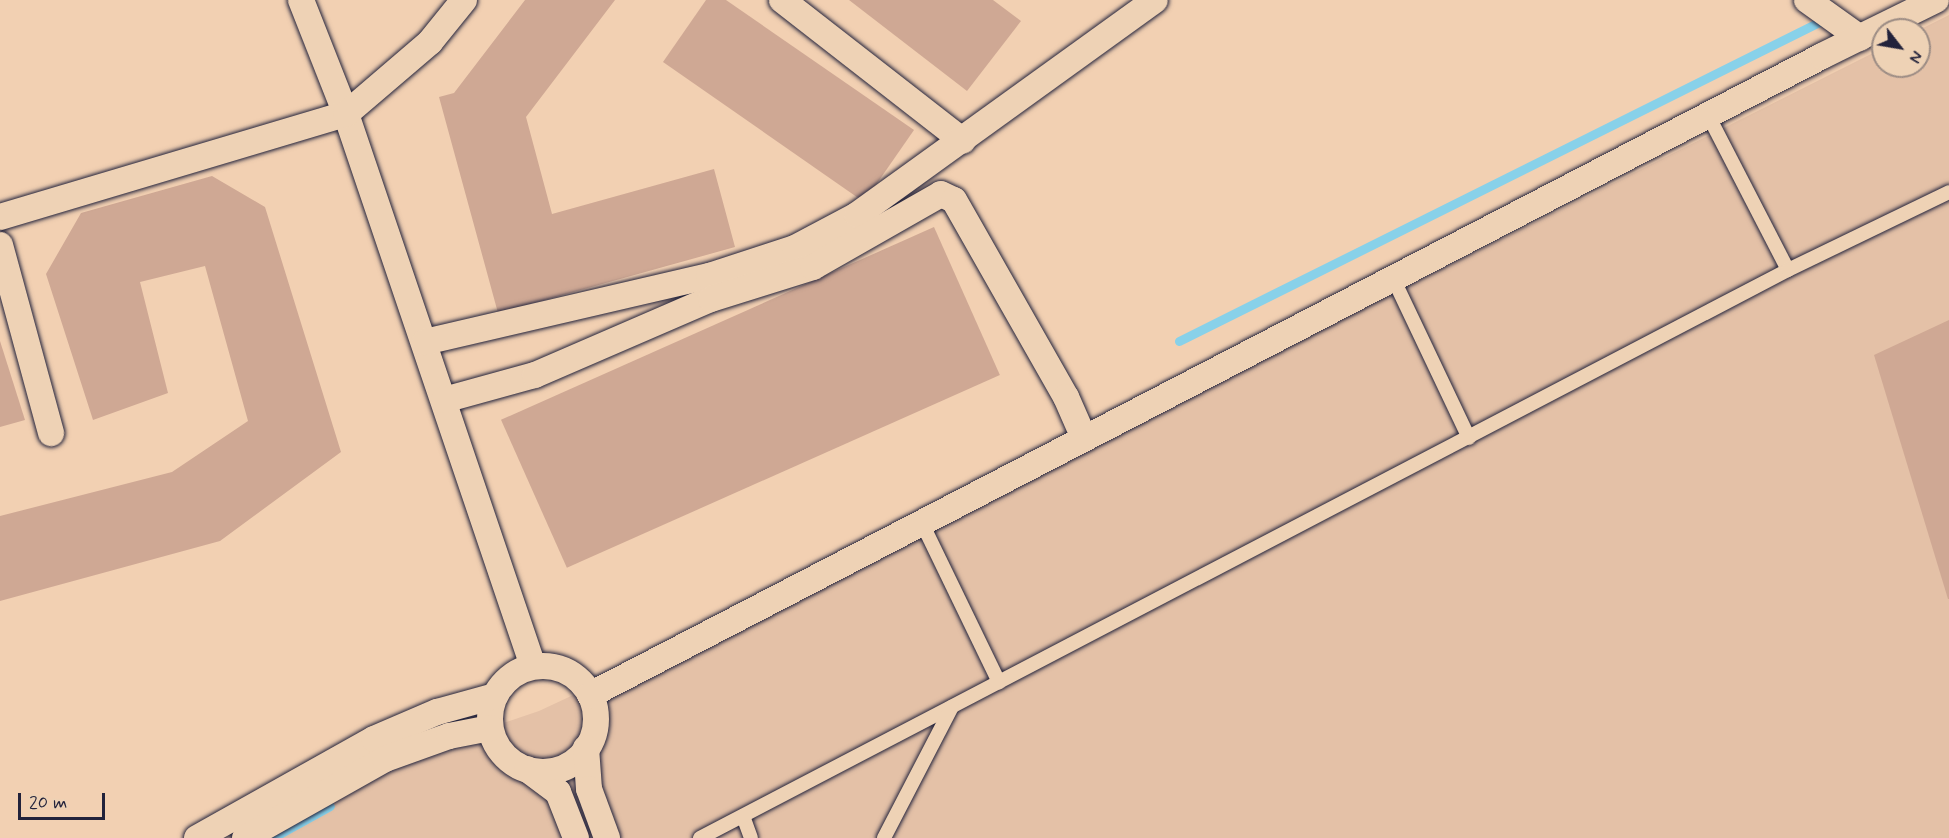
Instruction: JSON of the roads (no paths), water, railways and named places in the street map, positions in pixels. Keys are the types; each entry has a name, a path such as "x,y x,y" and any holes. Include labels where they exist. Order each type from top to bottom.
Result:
{"street":[{"path":"301,0 346,114 533,666"},
{"path":"0,217 346,114 430,42 464,0"},
{"path":"782,0 963,141"},
{"path":"444,400 557,367 711,299 813,267 963,141 1155,0"},
{"path":"1807,0 1860,38"},
{"path":"590,695 1708,115 1936,0"},
{"path":"424,342 709,276 862,226 936,195 951,197 1066,397 1084,438"},
{"path":"0,245 51,433"},
{"path":"519,766 551,771 566,766 586,748 595,727 590,695 565,670 533,666 504,682 495,696 490,728 496,743 519,766 534,771 558,792 576,838"},
{"path":"197,838 374,739 438,712 495,696"},
{"path":"245,838 385,759 449,736 490,728"},
{"path":"586,748 589,789 607,838"}],"lane":[{"path":"1708,115 1788,270"},
{"path":"700,838 1788,270 1949,192"},
{"path":"1393,278 1469,438"},
{"path":"922,523 999,682"},
{"path":"884,838 952,706"},
{"path":"742,816 751,838"}],"waterway":[{"path":"1179,341 1821,21"},
{"path":"272,838 330,806"}]}
